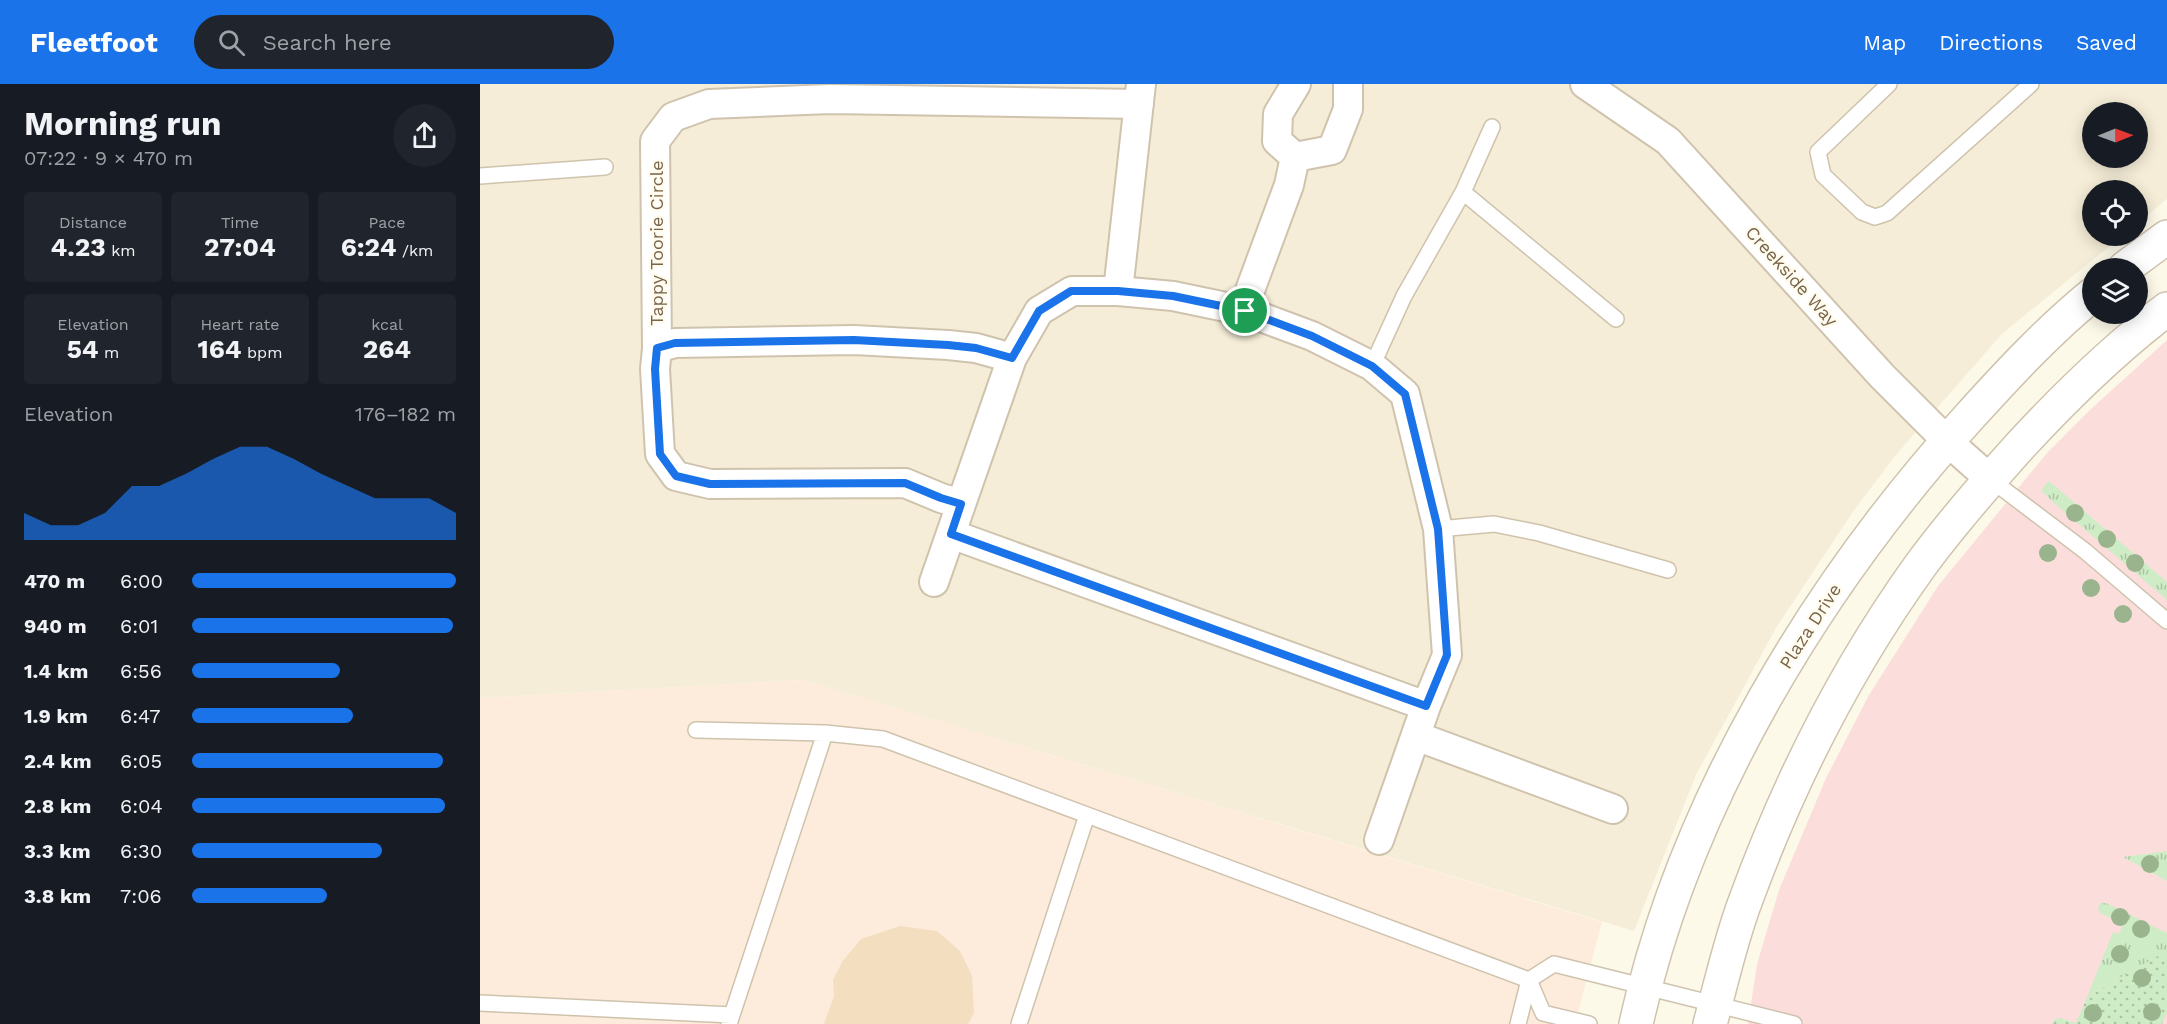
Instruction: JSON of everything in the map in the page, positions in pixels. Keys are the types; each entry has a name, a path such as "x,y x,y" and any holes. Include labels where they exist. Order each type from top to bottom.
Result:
{"street":[{"path":"1295,157 1277,141 1278,114 1296,84"},
{"path":"1295,157 1332,150 1348,109 1348,84"},
{"name":"Creekside Way","path":"1585,84 1668,141 1882,376 1947,441 1990,479"},
{"name":"Tappy Toorie Circle","path":"961,504 905,483 710,484 676,476 660,454 655,369 657,348 655,141 673,117 709,104 830,99 1140,94 1118,291"},
{"path":"1245,311 1249,292 1289,186 1295,157"},
{"path":"2139,258 2167,237"},
{"path":"934,582 1012,358 1039,311 1071,291 1118,291 1173,296 1245,311 1312,336 1372,366 1405,394 1438,529 1447,655 1426,706 1379,840"},
{"name":"Plaza Drive","path":"1636,1024 1655,947 1678,883 1726,771 1795,649 1875,530 1947,441 2006,376 2082,304"},
{"path":"1712,1015 1744,905 1786,799 1848,680 1884,618 1921,565 1990,479 2079,385 2167,309"},
{"path":"657,348 675,343 854,340 976,348 1012,358"},
{"path":"951,534 1426,706"},
{"path":"1416,736 1613,809"}],"lane":[{"path":"1889,84 1818,152 1823,175 1862,213 1875,217 1887,213 2031,84"},
{"path":"1372,366 1404,296 1463,192 1492,127"},
{"path":"480,176 605,167"},
{"path":"1463,192 1616,319"},
{"path":"1990,479 2085,551 2167,621"},
{"path":"1438,529 1494,524 1539,533 1668,570"},
{"path":"696,730 825,733 883,739 1529,980 1543,1013 1589,1024"},
{"path":"480,1003 730,1019 825,733"},
{"path":"1019,1024 1087,815"},
{"path":"1518,1024 1529,980 1554,964 1645,986 1712,1015 1794,1024"}],"shaded area":[{"path":"480,84 2167,84 2167,199 2148,215 2148,180 2082,180 2082,246 2110,246 2095,258 2082,258 2082,269 2002,334 1895,456 1852,513 1776,628 1696,775 1634,931 803,680 480,698"},
{"path":"2167,340 2167,1024 1748,1024 1757,964 1779,890 1826,778 1869,695 1938,586 2047,453 2091,409"},
{"path":"803,680 1602,922 1575,1024 480,1024 480,698"}],"green space":[{"path":"2049,481 2167,582 2167,600 2041,490"},
{"path":"2167,851 2167,881 2123,857"},
{"path":"2100,903 2106,903 2167,933 2167,951 2087,997 2113,932 2119,934 2123,924 2100,913 2098,909"},
{"path":"2167,951 2167,1013 2162,1024 2052,1024 2055,1019 2060,1018 2076,1023 2087,997"}],"building":[{"path":"900,926 937,931 960,951 972,976 974,1013 968,1024 824,1024 834,996 833,980 842,962 861,939"}],"route":[{"path":"1071,291 1118,291 1173,296 1245,311 1312,336 1372,366 1405,394 1438,529 1447,655 1426,706 951,534 961,504 905,483 710,484 676,476 660,454 655,369 657,348 675,343 854,340 976,348 1012,358 1039,311 1071,291"}]}
